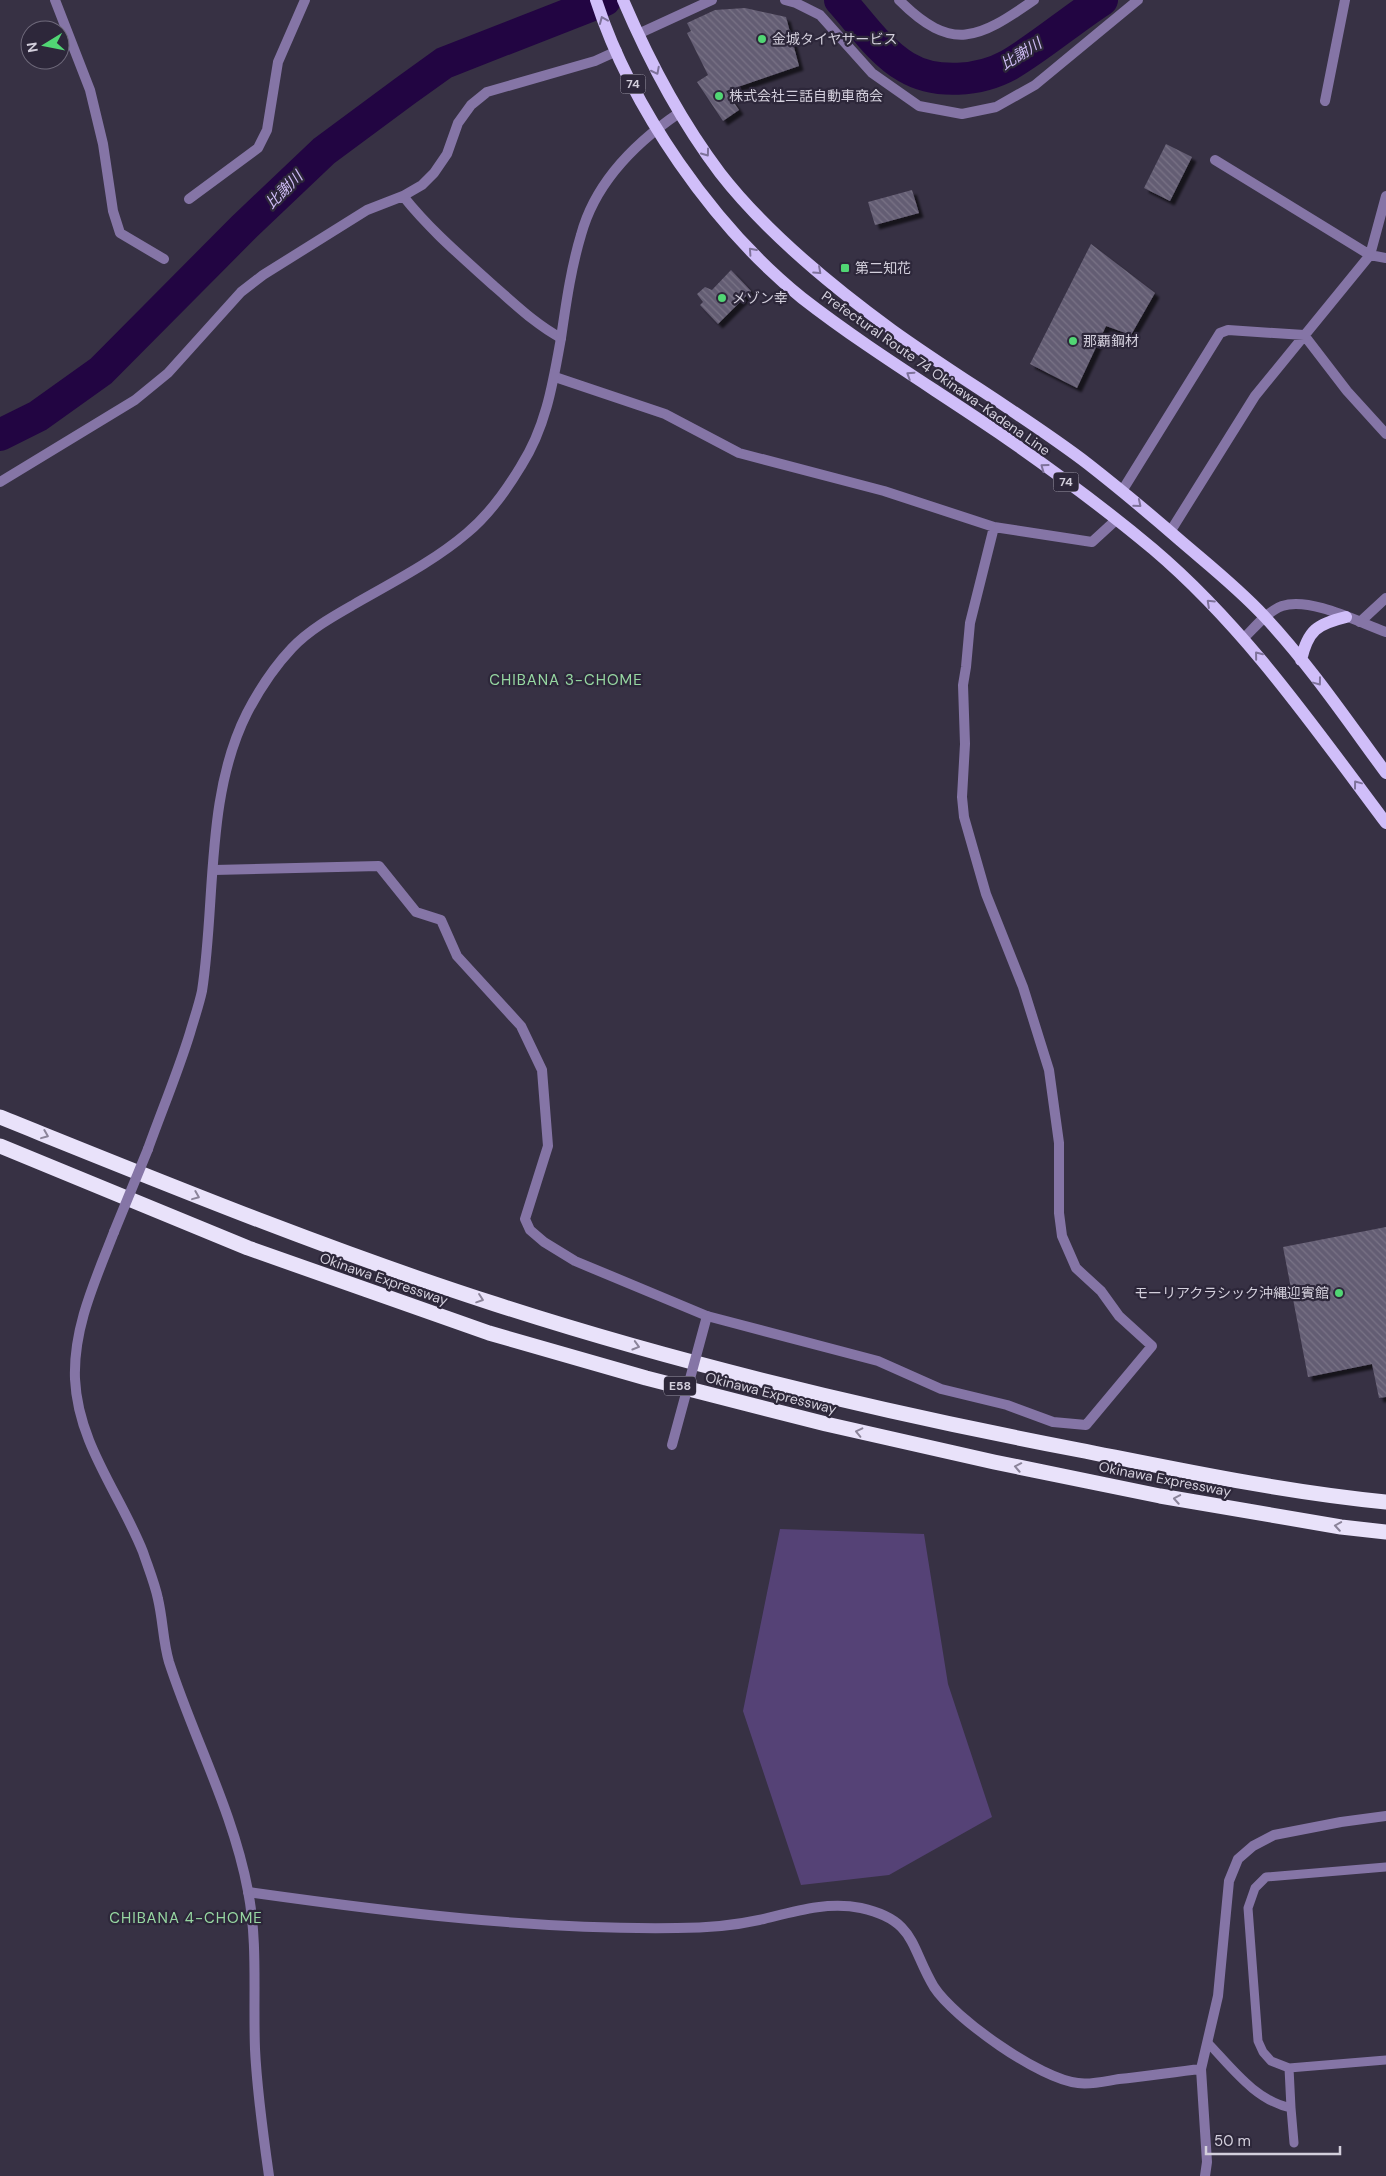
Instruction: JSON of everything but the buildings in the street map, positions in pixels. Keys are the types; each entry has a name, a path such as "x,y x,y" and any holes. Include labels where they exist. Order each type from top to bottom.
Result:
{"highway":[{"name":"Okinawa Expressway","path":"0,1117 262,1223 495,1304 651,1350 833,1399 997,1435 1203,1474 1346,1498 1386,1502"},
{"name":"Okinawa Expressway","path":"0,1146 248,1248 489,1333 646,1378 826,1424 994,1462 1160,1496 1341,1527 1386,1532"}],"main road":[{"name":"Prefectural Route 74 Okinawa-Kadena Line","path":"596,0 614,45 656,128 714,209 763,263 802,297 870,349 1000,434 1154,550 1217,609 1244,638 1288,692 1386,823"},
{"name":"Prefectural Route 74 Okinawa-Kadena Line","path":"623,0 636,31 679,113 727,182 762,220 825,277 892,330 1015,411 1122,491 1238,589 1265,617 1301,660 1386,773"},
{"path":"1301,660 1305,641 1314,632 1325,622 1346,617"}],"street":[{"path":"55,0 90,90 103,144 113,211 120,233 164,260"},
{"path":"189,198 258,148 267,130 278,62 305,0"},
{"path":"636,31 712,0"},
{"path":"785,0 796,3 820,15 872,73 919,106 962,114 996,106 1035,85 1138,0"},
{"path":"899,0 915,16 933,29 952,35 973,33 998,25 1034,0"},
{"path":"1325,101 1345,0"},
{"path":"0,482 135,400 168,372 241,292 263,275 367,210 403,196 422,185 448,154 458,122 471,105 487,92 595,61 614,45"},
{"path":"269,2176 260,2116 255,2049 254,1958 248,1892 235,1838 168,1660 158,1597 142,1550 92,1449 81,1418 75,1379 76,1347 85,1307 148,1149 185,1047 201,996 208,947 217,814 229,762 246,715 270,675 294,646 329,619 430,560 468,533 497,503 524,462 545,418 555,377 581,234 590,210 612,174 625,158 656,128 679,113"},
{"path":"1215,160 1370,255 1386,258"},
{"path":"403,196 418,215 454,251 541,327 561,338"},
{"path":"1170,532 1255,396 1370,255 1386,196"},
{"path":"1122,491 1220,333 1228,330 1304,335 1347,392 1386,434"},
{"path":"555,377 665,414 739,452 884,491 994,527 1092,542 1116,520"},
{"path":"214,870 379,866 416,912 441,920 457,956 521,1026 542,1070 548,1146 526,1219 530,1230 544,1242 575,1261 707,1316 878,1361 942,1389 1007,1405 1053,1422 1086,1425 1152,1346 1119,1316 1101,1291 1076,1268 1062,1236 1059,1214 1059,1143 1049,1070 1023,987 986,894 964,817 962,797 965,744 963,685 970,623 994,527"},
{"path":"1360,622 1386,598"},
{"path":"1244,638 1265,617 1281,606 1300,603 1325,608 1386,632"},
{"path":"672,1446 707,1316"},
{"path":"1205,2176 1208,2162 1202,2069 1218,1996 1229,1880 1238,1859 1253,1846 1274,1834 1386,1816"},
{"path":"248,1892 374,1910 526,1924 674,1928 718,1927 827,1906 861,1908 897,1921 908,1932 934,1987 946,2004 962,2019 998,2044 1051,2075 1076,2083 1088,2083 1202,2069"}],"lane":[{"path":"1386,1867 1266,1877 1255,1888 1248,1908 1258,2041 1262,2052 1271,2060 1289,2068 1386,2060"},
{"path":"1208,2043 1255,2091 1273,2103 1290,2108"},
{"path":"1289,2068 1290,2108 1294,2143"}],"shaded area":[{"path":"780,1529 924,1534 948,1684 992,1817 889,1875 801,1885 743,1711"}],"waterway":[{"name":"比謝川","path":"0,435 38,416 101,371 244,227 324,151 405,91 444,63 605,0"},
{"name":"比謝川","path":"840,0 879,45 897,61 918,73 931,77 958,79 985,75 1009,65 1102,0"}],"place":[{"name":"金城タイヤサービス","path":"762,39"},
{"name":"株式会社三話自動車商会","path":"719,96"},
{"name":"第二知花","path":"845,268"},
{"name":"メゾン幸","path":"722,298"},
{"name":"那覇鋼材","path":"1073,341"},
{"name":"モーリアクラシック沖縄迎賓館","path":"1339,1293"}],"district":[{"name":"CHIBANA 3-CHOME","path":"566,680"},
{"name":"CHIBANA 4-CHOME","path":"186,1918"}]}
